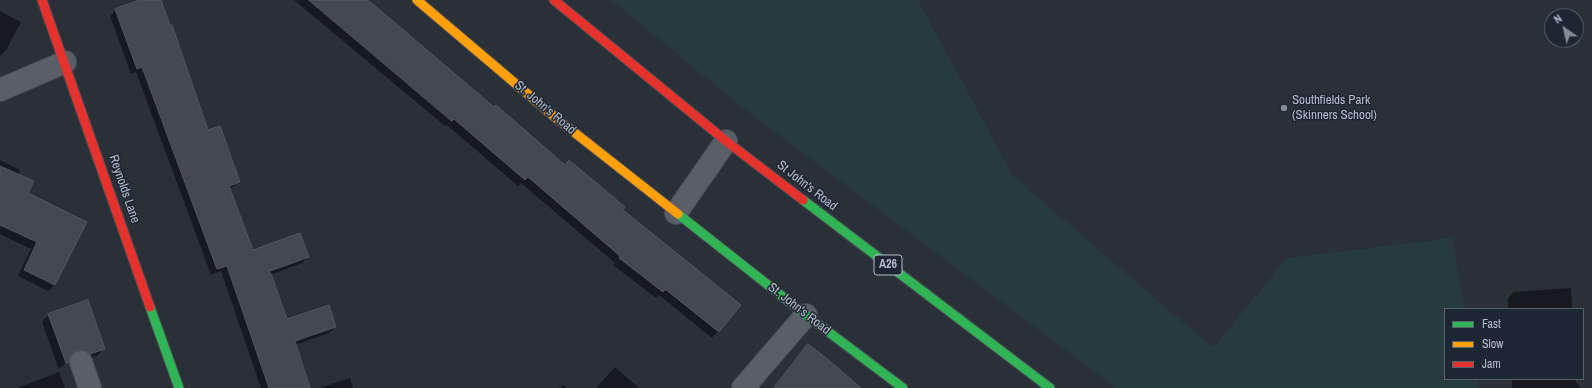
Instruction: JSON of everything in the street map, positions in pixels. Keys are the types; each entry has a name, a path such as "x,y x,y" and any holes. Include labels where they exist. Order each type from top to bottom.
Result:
{"main road":[{"name":"Reynolds Lane","path":"42,0 179,388"},
{"name":"St. John's Road","path":"417,0 556,118 806,315 903,388"},
{"name":"St John's Road","path":"554,0 726,141 1050,388"}],"street":[{"path":"0,90 65,62"},
{"path":"676,213 726,141"},
{"path":"743,388 806,315"},
{"path":"81,362 90,388"}],"green space":[{"path":"611,0 918,0 1013,176 1213,348 1287,258 1452,238 1465,308 1444,308 1444,380 1478,380 1479,388 1116,388 748,112"}],"building":[{"path":"140,0 161,0 170,25 172,25 208,130 220,126 240,182 229,186 253,250 300,233 309,257 270,271 287,319 329,305 336,327 295,341 310,388 269,388 227,266 217,269 142,67 137,69 115,9"},
{"path":"309,0 368,0 494,107 496,105 565,165 569,160 625,207 623,210 741,305 719,332 665,289 663,292 619,258 620,256 528,177 525,180 454,119 452,121"},
{"path":"0,166 34,181 28,193 87,222 55,285 24,270 37,242 0,225"},
{"path":"88,300 105,349 90,354 84,350 77,350 71,354 69,362 66,363 48,314"},
{"path":"808,344 826,358 861,388 774,388"}],"traffic: fast":[{"path":"803,200 1050,388"},
{"path":"678,214 806,315 903,388"},
{"path":"150,307 179,388"}],"traffic: slow":[{"path":"417,0 556,118 678,214"}],"traffic: jam":[{"path":"42,0 150,307"},
{"path":"554,0 726,141 803,200"}],"place":[{"name":"Southfields Park (Skinners School)","path":"1284,108"}]}
